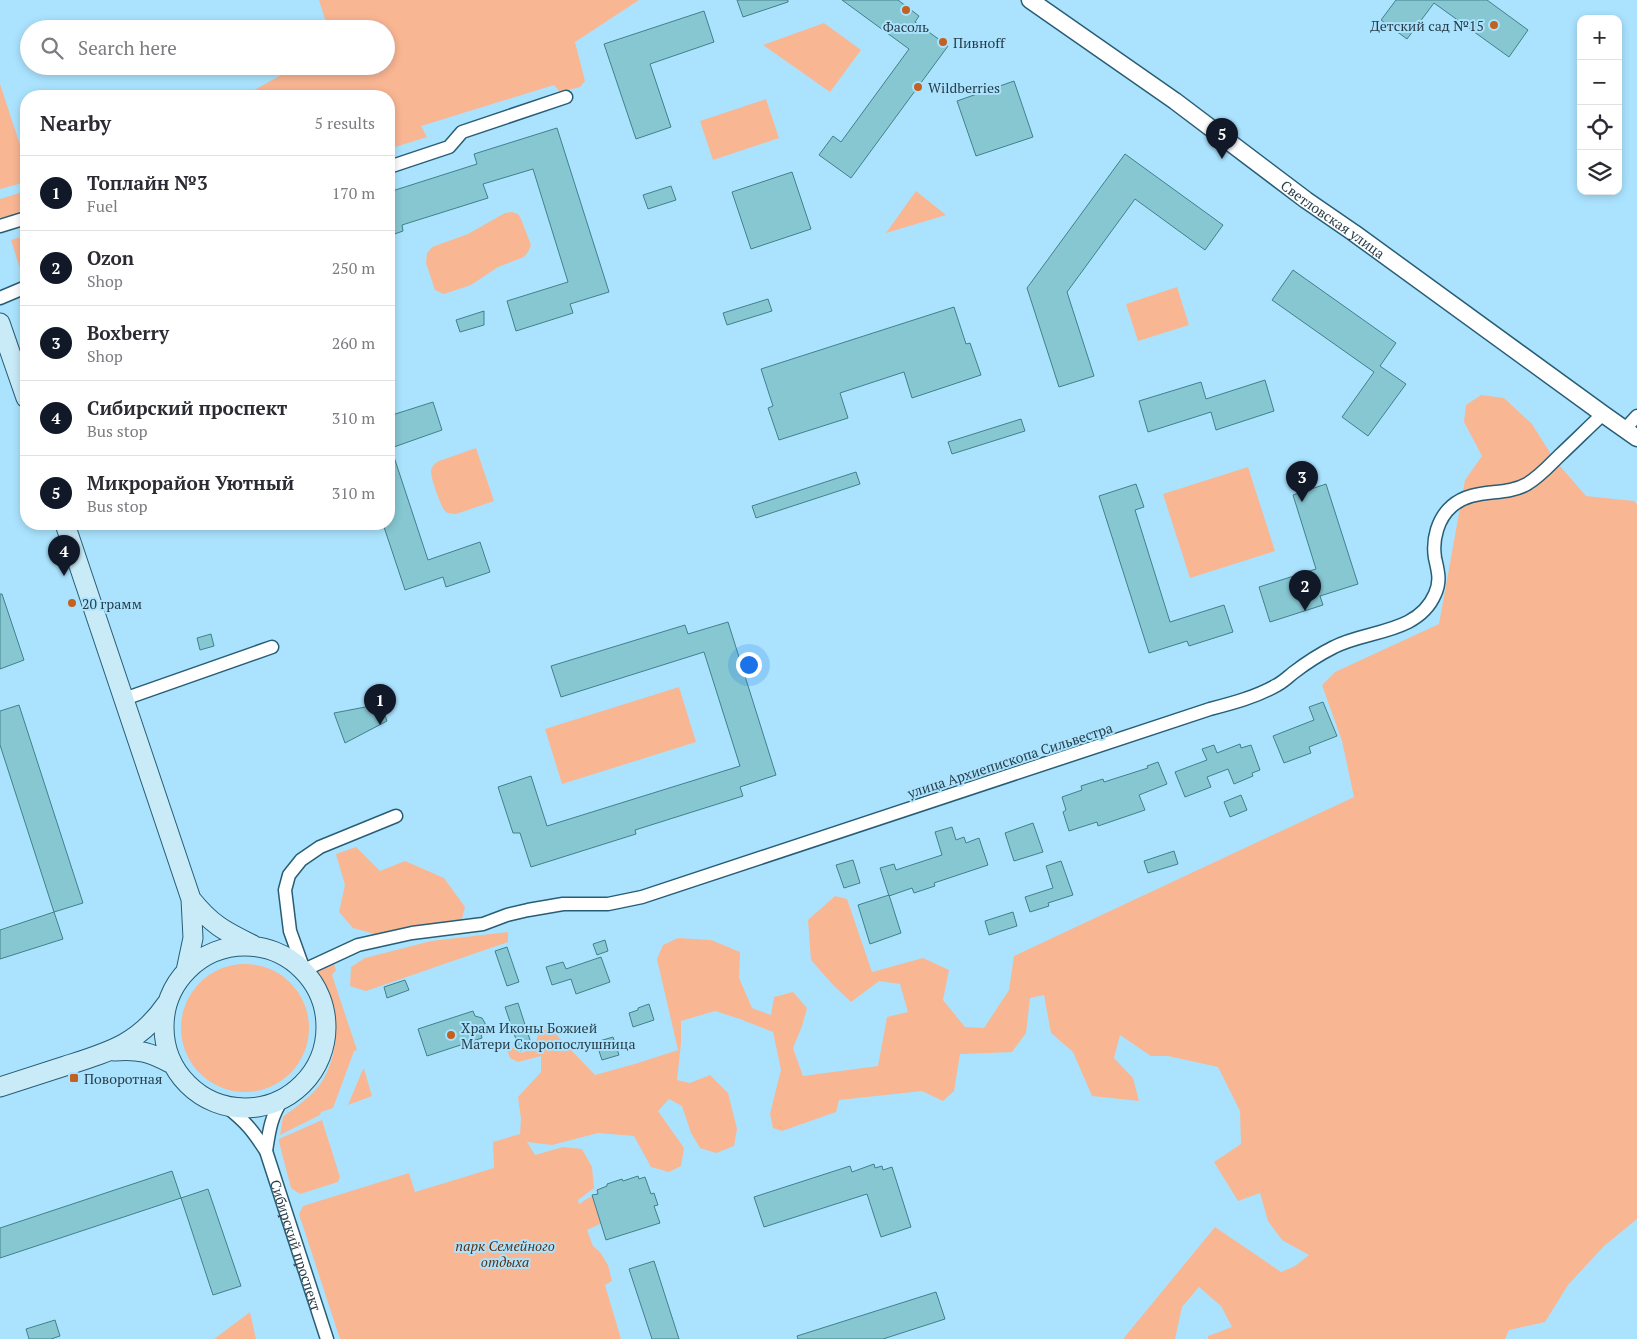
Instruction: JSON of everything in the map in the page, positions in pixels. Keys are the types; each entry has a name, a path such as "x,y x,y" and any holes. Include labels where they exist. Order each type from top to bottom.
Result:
{"main road":[{"path":"0,323 20,381"},
{"path":"68,530 190,899 193,938 186,971"},
{"path":"190,899 205,916 222,929 252,945"},
{"name":"Сибирский проспект","path":"252,945 285,956 304,970 318,990 326,1014 326,1038 319,1062 296,1092 282,1100 240,1110 209,1100 189,1086 172,1064 165,1036 164,1020 168,1001 186,971 214,954 236,947 252,945"},
{"path":"111,1051 140,1033 159,1014 168,1001"},
{"path":"0,1087 111,1051 132,1049 154,1054 172,1064"}],"street":[{"name":"Светловская улица","path":"1030,0 1148,82 1306,200 1631,433"},
{"path":"395,165 449,147 462,132 566,97"},
{"path":"0,226 20,220"},
{"path":"0,298 20,290"},
{"name":"улица Архиепископа Сильвестра","path":"304,970 358,945 412,933 483,924 507,915 564,904 608,904 642,897 1201,712 1246,699 1278,684 1336,645 1404,624 1420,615 1434,596 1439,584 1435,556 1435,536 1441,519 1451,507 1465,497 1506,490 1527,484 1544,471 1603,414"},
{"path":"1631,433 1637,416"},
{"path":"124,698 272,647"},
{"path":"304,970 290,931 285,890 289,875 301,860 320,846 396,816"},
{"name":"Сибирский проспект","path":"266,1151 271,1122 282,1100"},
{"name":"Сибирский проспект","path":"227,1107 244,1120 266,1151 327,1339"}],"green space":[{"path":"319,0 639,0 575,42 585,81 580,87 560,92 554,85 421,126 427,137 395,147 395,90 255,90 281,75 395,75 395,20 325,20"},
{"path":"824,23 861,50 830,92 763,45"},
{"path":"0,84 20,145 20,184 0,189"},
{"path":"766,99 779,138 713,160 700,121"},
{"path":"916,191 946,215 886,233"},
{"path":"20,193 20,215 0,220 0,199"},
{"path":"512,212 518,214 521,219 531,245 524,257 498,267 471,285 444,294 435,290 426,263 427,253 432,247 468,234 505,213"},
{"path":"20,237 20,268 11,240"},
{"path":"1177,287 1189,325 1138,341 1126,304"},
{"name":"парк Семейного отдыха","path":"1481,395 1504,398 1532,424 1554,459 1586,496 1634,501 1637,504 1637,1219 1604,1246 1568,1285 1545,1322 1509,1330 1505,1339 1208,1339 1208,1336 1232,1327 1221,1306 1199,1287 1182,1307 1175,1339 1123,1339 1215,1227 1281,1272 1295,1266 1309,1255 1282,1240 1268,1221 1260,1193 1238,1201 1214,1162 1241,1144 1240,1111 1218,1067 1168,1056 1151,1056 1120,1035 1114,1058 1133,1078 1139,1101 1092,1096 1073,1052 1051,1033 1044,995 1030,998 1026,1033 1012,1052 960,1054 954,1091 943,1101 922,1091 839,1100 836,1112 782,1131 773,1128 770,1114 781,1070 773,1032 715,1011 681,1021 677,1080 690,1083 710,1075 728,1093 737,1129 734,1146 716,1153 700,1148 691,1133 682,1106 669,1099 658,1111 684,1148 681,1166 669,1172 651,1167 634,1136 598,1133 552,1145 527,1142 535,1155 563,1147 582,1149 592,1167 594,1188 578,1200 579,1204 590,1197 607,1193 613,1218 587,1230 593,1246 600,1252 608,1265 612,1281 605,1285 621,1339 340,1339 299,1214 303,1206 409,1173 415,1192 494,1168 493,1142 520,1134 521,1119 518,1097 541,1072 541,1056 518,1062 510,1058 507,1050 512,1047 521,1053 534,1048 539,1032 550,1028 595,1075 678,1050 657,959 663,945 678,938 711,940 740,952 739,978 752,1008 771,1015 774,997 793,992 807,1008 793,1048 803,1076 878,1066 887,1017 908,1012 900,984 879,981 851,1002 811,960 808,920 835,896 847,899 872,972 923,958 949,970 943,1000 965,1027 984,1028 1009,990 1014,956 1354,797 1342,741 1322,685 1335,672 1439,624 1465,480 1482,456 1464,422 1466,405"},
{"path":"476,448 494,501 456,514 447,513 436,491 431,469 439,461"},
{"path":"1248,467 1275,551 1190,578 1163,494"},
{"path":"679,687 696,742 562,784 545,729"},
{"path":"356,847 380,871 405,861 444,878 465,907 461,922 410,926 378,935 353,928 339,912 345,885 336,854"},
{"path":"508,932 508,942 366,991 350,986 351,967 365,958 431,941"},
{"path":"333,961 336,970 332,975 357,1050 354,1051 333,1108 321,1112 320,1115 280,1135 283,1117 315,1091 323,1080 333,1054 335,1026 333,1012 329,998 316,973 322,966"},
{"path":"245,964 258,965 270,969 281,974 291,982 299,992 304,1003 308,1015 308,1041 304,1053 299,1064 291,1074 281,1082 270,1087 258,1091 245,1092 232,1091 220,1087 209,1082 199,1074 191,1064 186,1053 182,1041 181,1028 182,1015 186,1003 191,992 199,982 209,974 220,969 232,965"},
{"path":"363,1069 372,1096 348,1105"},
{"path":"322,1120 340,1177 338,1182 300,1194 291,1188 279,1139"},
{"path":"250,1312 256,1339 214,1339"}],"building":[{"path":"737,0 788,0 788,2 743,17"},
{"path":"842,0 898,0 919,16 915,22 948,46 851,178 819,155 833,136 841,142 909,49"},
{"name":"Детский сад №15","path":"1396,0 1487,0 1528,30 1509,57 1434,3 1407,39 1381,20"},
{"path":"704,11 714,42 650,64 671,127 636,139 604,44"},
{"path":"1014,81 1033,137 976,156 957,101"},
{"path":"557,128 609,292 570,304 573,313 516,331 507,301 568,282 533,169 483,184 488,198 402,225 403,231 395,234 395,190 477,164 474,154"},
{"path":"1125,154 1223,225 1205,250 1135,199 1067,292 1094,376 1059,387 1027,288"},
{"path":"792,172 811,229 751,249 732,192"},
{"path":"671,186 676,200 648,209 643,195"},
{"path":"1293,270 1396,343 1380,366 1406,384 1368,436 1342,417 1374,372 1272,300"},
{"path":"768,299 772,311 727,325 723,313"},
{"path":"954,307 966,344 970,343 981,375 912,398 904,372 840,393 848,418 779,440 768,408 773,406 761,369"},
{"path":"484,311 484,325 460,332 456,320"},
{"path":"1265,380 1274,411 1216,430 1211,412 1148,432 1139,401 1201,382 1206,399"},
{"path":"433,402 442,430 395,447 395,414"},
{"path":"1021,419 1025,431 952,454 948,442"},
{"path":"395,460 428,560 480,542 490,572 446,587 443,577 405,590 385,530 395,530"},
{"path":"856,472 860,484 756,518 752,506"},
{"path":"1136,484 1144,507 1135,510 1170,622 1224,605 1233,632 1189,646 1187,641 1149,653 1099,496"},
{"path":"1326,484 1358,584 1320,596 1323,605 1270,622 1259,587 1316,569 1293,495"},
{"path":"0,594 2,594 24,660 0,669"},
{"path":"728,622 776,775 740,787 743,796 635,830 636,834 531,867 520,833 513,833 498,787 531,776 547,826 740,766 704,652 561,697 551,666 685,625 688,634"},
{"path":"211,634 214,646 200,650 197,638"},
{"path":"1323,702 1337,736 1309,747 1311,753 1284,763 1273,736 1314,720 1309,707"},
{"path":"381,704 387,721 345,743 334,713"},
{"path":"19,705 83,903 54,912 0,745 0,711"},
{"path":"1240,744 1241,748 1251,745 1260,770 1252,773 1253,776 1234,784 1228,769 1207,777 1211,787 1185,797 1175,772 1207,760 1202,749 1214,745 1217,753"},
{"path":"1158,762 1167,784 1139,795 1145,810 1098,826 1097,822 1069,831 1063,812 1066,810 1062,797 1082,790 1081,786 1103,779 1104,782 1148,768 1147,766"},
{"path":"1241,795 1247,810 1230,817 1224,802"},
{"path":"1033,823 1043,852 1014,861 1005,833"},
{"path":"952,827 956,840 964,837 966,843 979,838 988,865 934,883 935,886 914,893 912,888 889,896 880,868 894,864 896,870 942,855 935,832"},
{"path":"1174,851 1178,864 1148,873 1144,861"},
{"path":"853,860 860,883 844,888 836,865"},
{"path":"1061,861 1073,895 1048,903 1049,906 1030,912 1025,897 1053,888 1046,866"},
{"path":"889,895 901,933 870,944 858,905"},
{"path":"54,912 63,939 0,959 0,930"},
{"path":"1013,912 1017,926 989,935 985,921"},
{"path":"605,940 608,951 597,955 593,944"},
{"path":"507,947 519,982 507,986 495,951"},
{"path":"601,957 610,982 576,994 571,979 552,985 546,967 563,962 566,969"},
{"path":"405,980 409,990 387,998 384,987"},
{"path":"518,1003 532,1046 520,1051 505,1007"},
{"path":"649,1004 654,1020 633,1027 629,1013"},
{"name":"Храм Иконы Божией Матери Скоропослушница","path":"473,1011 475,1016 482,1018 485,1023 485,1028 481,1034 482,1038 427,1056 418,1029"},
{"path":"613,1037 619,1055 602,1060 596,1042"},
{"path":"874,1164 875,1168 882,1166 883,1170 892,1167 911,1227 881,1237 867,1194 764,1227 754,1197 850,1166 852,1172"},
{"path":"172,1171 181,1198 0,1258 0,1228"},
{"path":"638,1176 639,1179 645,1177 651,1194 654,1193 658,1205 654,1206 660,1223 606,1240 592,1195 598,1194 597,1190 607,1186 607,1184"},
{"path":"208,1189 241,1286 213,1295 181,1198"},
{"path":"654,1261 679,1339 652,1339 629,1269"},
{"path":"936,1292 945,1319 883,1339 798,1339 797,1336"},
{"path":"55,1320 60,1336 51,1339 29,1339 26,1329"}],"place":[{"name":"Фасоль","path":"906,10"},
{"name":"Детский сад №15","path":"1494,25"},
{"name":"Пивноff","path":"943,42"},
{"name":"Wildberries","path":"918,87"},
{"name":"Микрорайон Уютный","path":"1222,159"},
{"name":"Boxberry","path":"1302,502"},
{"name":"Сибирский проспект","path":"64,576"},
{"name":"20 грамм","path":"72,603"},
{"name":"Ozon","path":"1305,611"},
{"name":"Топлайн №3","path":"380,725"},
{"name":"Храм Иконы Божией Матери Скоропослушница","path":"451,1035"},
{"name":"Поворотная","path":"74,1078"}]}
